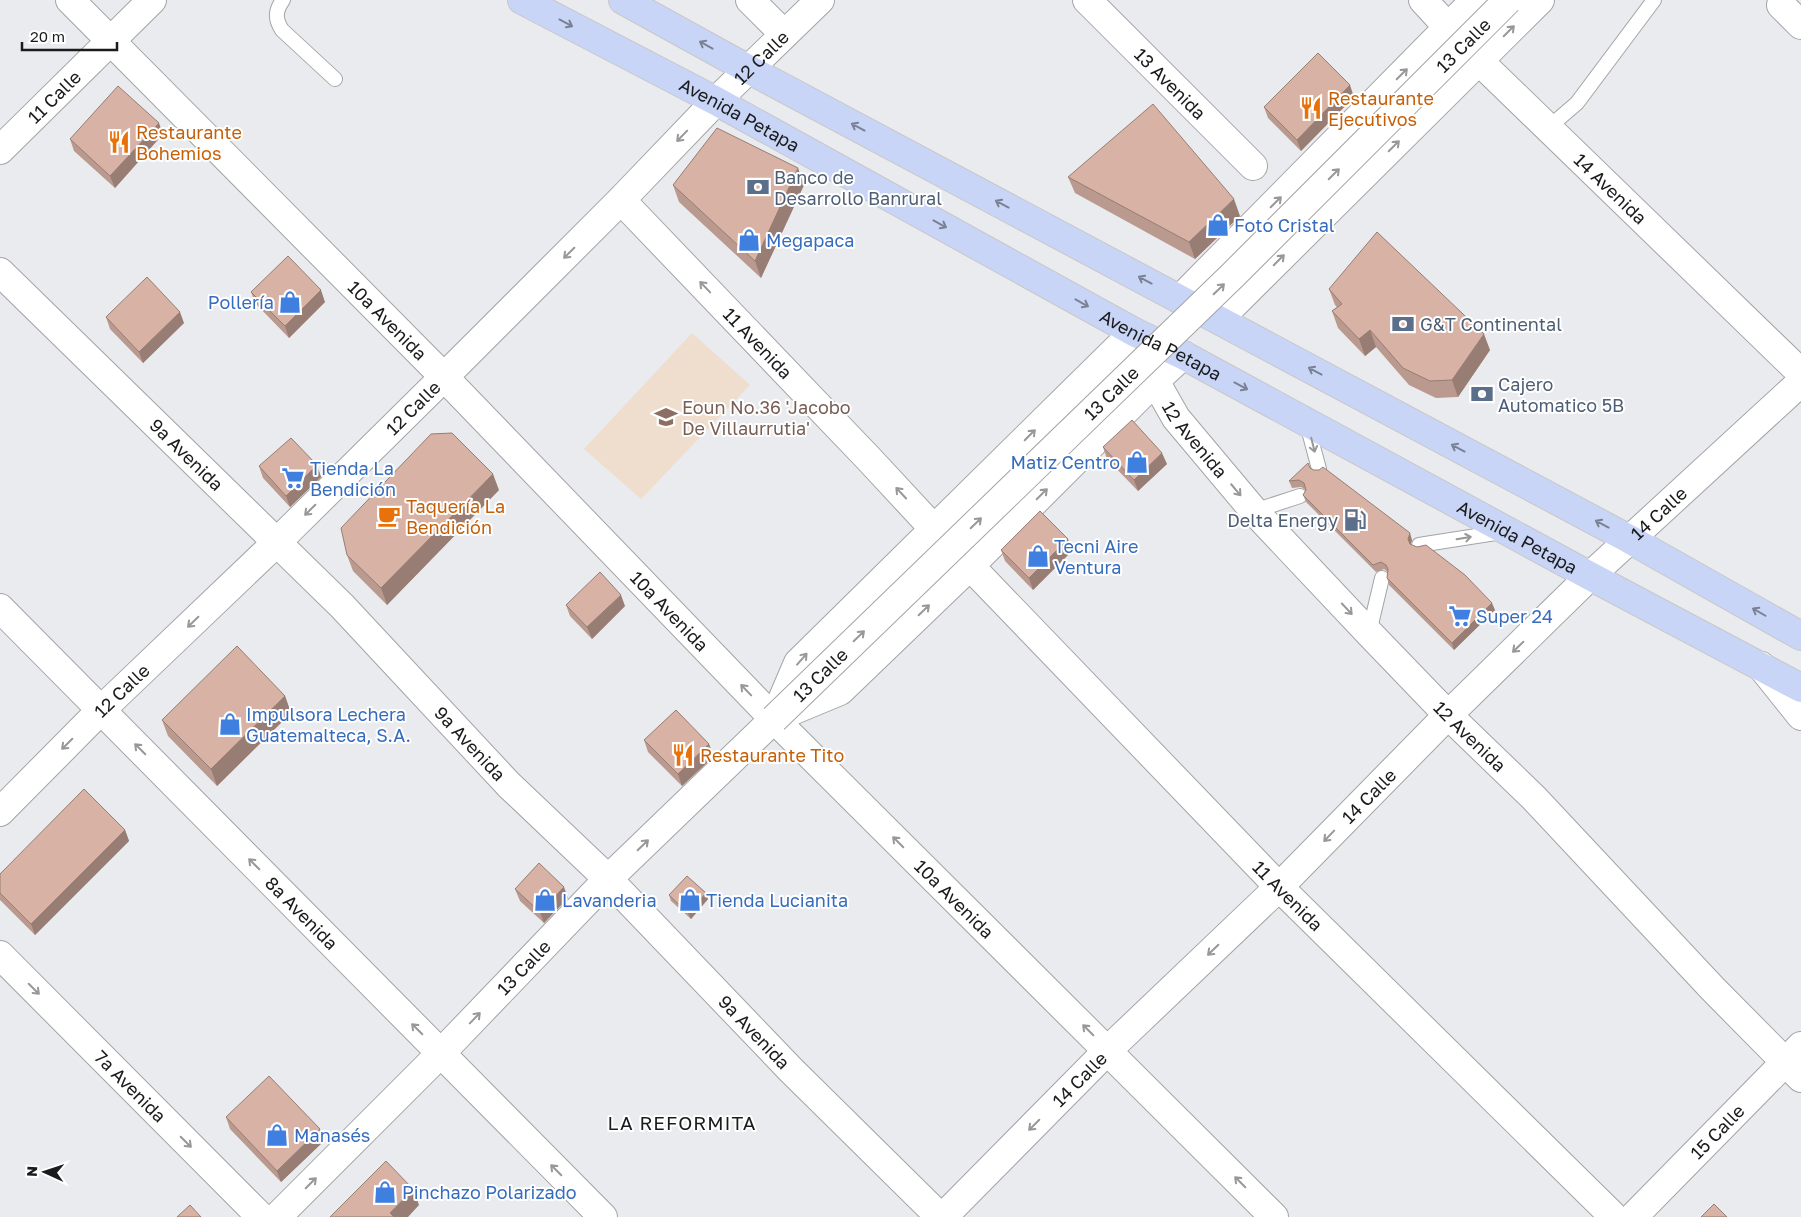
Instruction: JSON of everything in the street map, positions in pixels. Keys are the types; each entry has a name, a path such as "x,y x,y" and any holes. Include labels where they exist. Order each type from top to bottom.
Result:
{"main road":[{"name":"Avenida Petapa","path":"522,0 716,101 1134,332 1183,355 1307,421 1590,576 1801,688"},
{"path":"627,1 748,69 1629,539 1801,636"}],"street":[{"name":"10a Avenida","path":"70,0 444,377 774,719 1274,1217"},
{"name":"11 Calle","path":"0,150 152,0"},
{"path":"750,0 784,34"},
{"name":"12 Calle","path":"0,812 101,710 276,543 444,377 621,200 716,101 820,0"},
{"name":"13 Avenida","path":"1087,0 1253,166"},
{"name":"14 Avenida","path":"1423,0 1449,26 1479,61 1801,373"},
{"name":"13 Calle","path":"1180,299 1475,0"},
{"name":"13 Calle","path":"276,1217 441,1053 608,879 1233,275 1508,0"},
{"name":"13 Calle","path":"1219,319 1540,0"},
{"path":"1781,5 1801,25"},
{"name":"11 Avenida","path":"621,200 934,529"},
{"name":"9a Avenida","path":"0,272 342,606 509,785 608,879 791,1070 941,1217"},
{"name":"13 Calle","path":"774,719 798,663 1134,332"},
{"name":"13 Calle","path":"774,719 840,691 970,566 1183,355"},
{"name":"12 Avenida","path":"1155,381 1176,418 1254,511 1448,715 1534,798 1713,989 1796,1062"},
{"name":"14 Calle","path":"941,1217 1108,1050 1279,887 1448,715 1590,576 1801,382"},
{"name":"11 Avenida","path":"970,566 1279,887 1614,1217"},
{"name":"8a Avenida","path":"0,608 603,1217"},
{"path":"1761,666 1801,716"},
{"name":"7a Avenida","path":"0,955 260,1217"},
{"name":"15 Calle","path":"1633,1217 1796,1062"}],"lane":[{"path":"283,0 277,8 276,20 282,30 335,79"},
{"path":"1548,128 1577,103 1654,0"},
{"path":"1307,421 1319,469"},
{"path":"1254,511 1300,496"},
{"path":"1419,545 1509,531"},
{"path":"1369,633 1382,578"}],"shaded area":[{"name":"Eoun No.36 'Jacobo De Villaurrutia'","path":"692,333 750,385 641,499 584,449"}],"building":[{"name":"Restaurante Ejecutivos","path":"1318,53 1350,85 1297,140 1264,107"},
{"name":"Restaurante Bohemios","path":"118,86 159,123 110,176 70,139"},
{"path":"1153,104 1234,199 1189,242 1068,177"},
{"name":"Megapaca","path":"717,128 798,168 755,261 673,185"},
{"name":"G&T Continental","path":"1377,232 1484,334 1452,380 1430,381 1403,368 1370,330 1359,339 1332,311 1342,304 1329,289"},
{"name":"Pollería","path":"288,256 321,290 285,326 251,292"},
{"path":"147,277 180,312 139,352 106,317"},
{"name":"Matiz Centro","path":"1132,420 1162,453 1134,480 1103,447"},
{"path":"452,433 493,474 381,588 347,555 341,528 431,434"},
{"name":"Tienda La Bendición","path":"291,438 317,465 286,496 259,466"},
{"name":"Delta Energy","path":"1308,463 1310,468 1314,470 1319,470 1323,467 1410,533 1408,539 1410,544 1417,547 1426,545 1465,575 1492,603 1452,643 1387,578 1388,569 1386,565 1381,562 1373,565 1303,495 1306,490 1304,483 1299,480 1289,481"},
{"name":"Tecni Aire Ventura","path":"1040,511 1068,539 1029,578 1001,550"},
{"path":"600,572 621,595 587,627 566,605"},
{"name":"Impulsora Lechera Guatemalteca, S.A.","path":"237,646 285,696 211,769 162,720"},
{"name":"Restaurante Tito","path":"676,710 709,744 678,774 644,740"},
{"path":"84,789 125,830 31,924 0,893 0,874"},
{"path":"539,863 564,887 540,912 515,889"},
{"name":"Tienda Lucianita","path":"687,876 706,893 688,913 669,895"},
{"name":"Manasés","path":"269,1076 320,1129 277,1171 226,1117"},
{"path":"386,1161 413,1189 390,1213 394,1217 330,1217"},
{"path":"1714,1204 1727,1217 1701,1217"},
{"path":"190,1205 201,1217 177,1217"}],"place":[{"name":"Restaurante Ejecutivos","path":"1311,108"},
{"name":"Restaurante Bohemios","path":"119,142"},
{"name":"Banco de Desarrollo Banrural","path":"758,187"},
{"name":"Foto Cristal","path":"1218,225"},
{"name":"Megapaca","path":"749,240"},
{"name":"Pollería","path":"290,302"},
{"name":"G&T Continental","path":"1403,324"},
{"name":"Cajero Automatico 5B","path":"1482,394"},
{"name":"Eoun No.36 'Jacobo De Villaurrutia'","path":"666,417"},
{"name":"Matiz Centro","path":"1137,462"},
{"name":"Tienda La Bendición","path":"293,478"},
{"name":"Taquería La Bendición","path":"389,516"},
{"name":"Delta Energy","path":"1355,520"},
{"name":"Tecni Aire Ventura","path":"1038,556"},
{"name":"Super 24","path":"1460,616"},
{"name":"Impulsora Lechera Guatemalteca, S.A.","path":"230,724"},
{"name":"Restaurante Tito","path":"683,755"},
{"name":"Lavanderia","path":"545,900"},
{"name":"Tienda Lucianita","path":"690,900"},
{"name":"Manasés","path":"277,1135"},
{"name":"Pinchazo Polarizado","path":"385,1192"}],"district":[{"name":"LA REFORMITA","path":"682,1122"}]}
